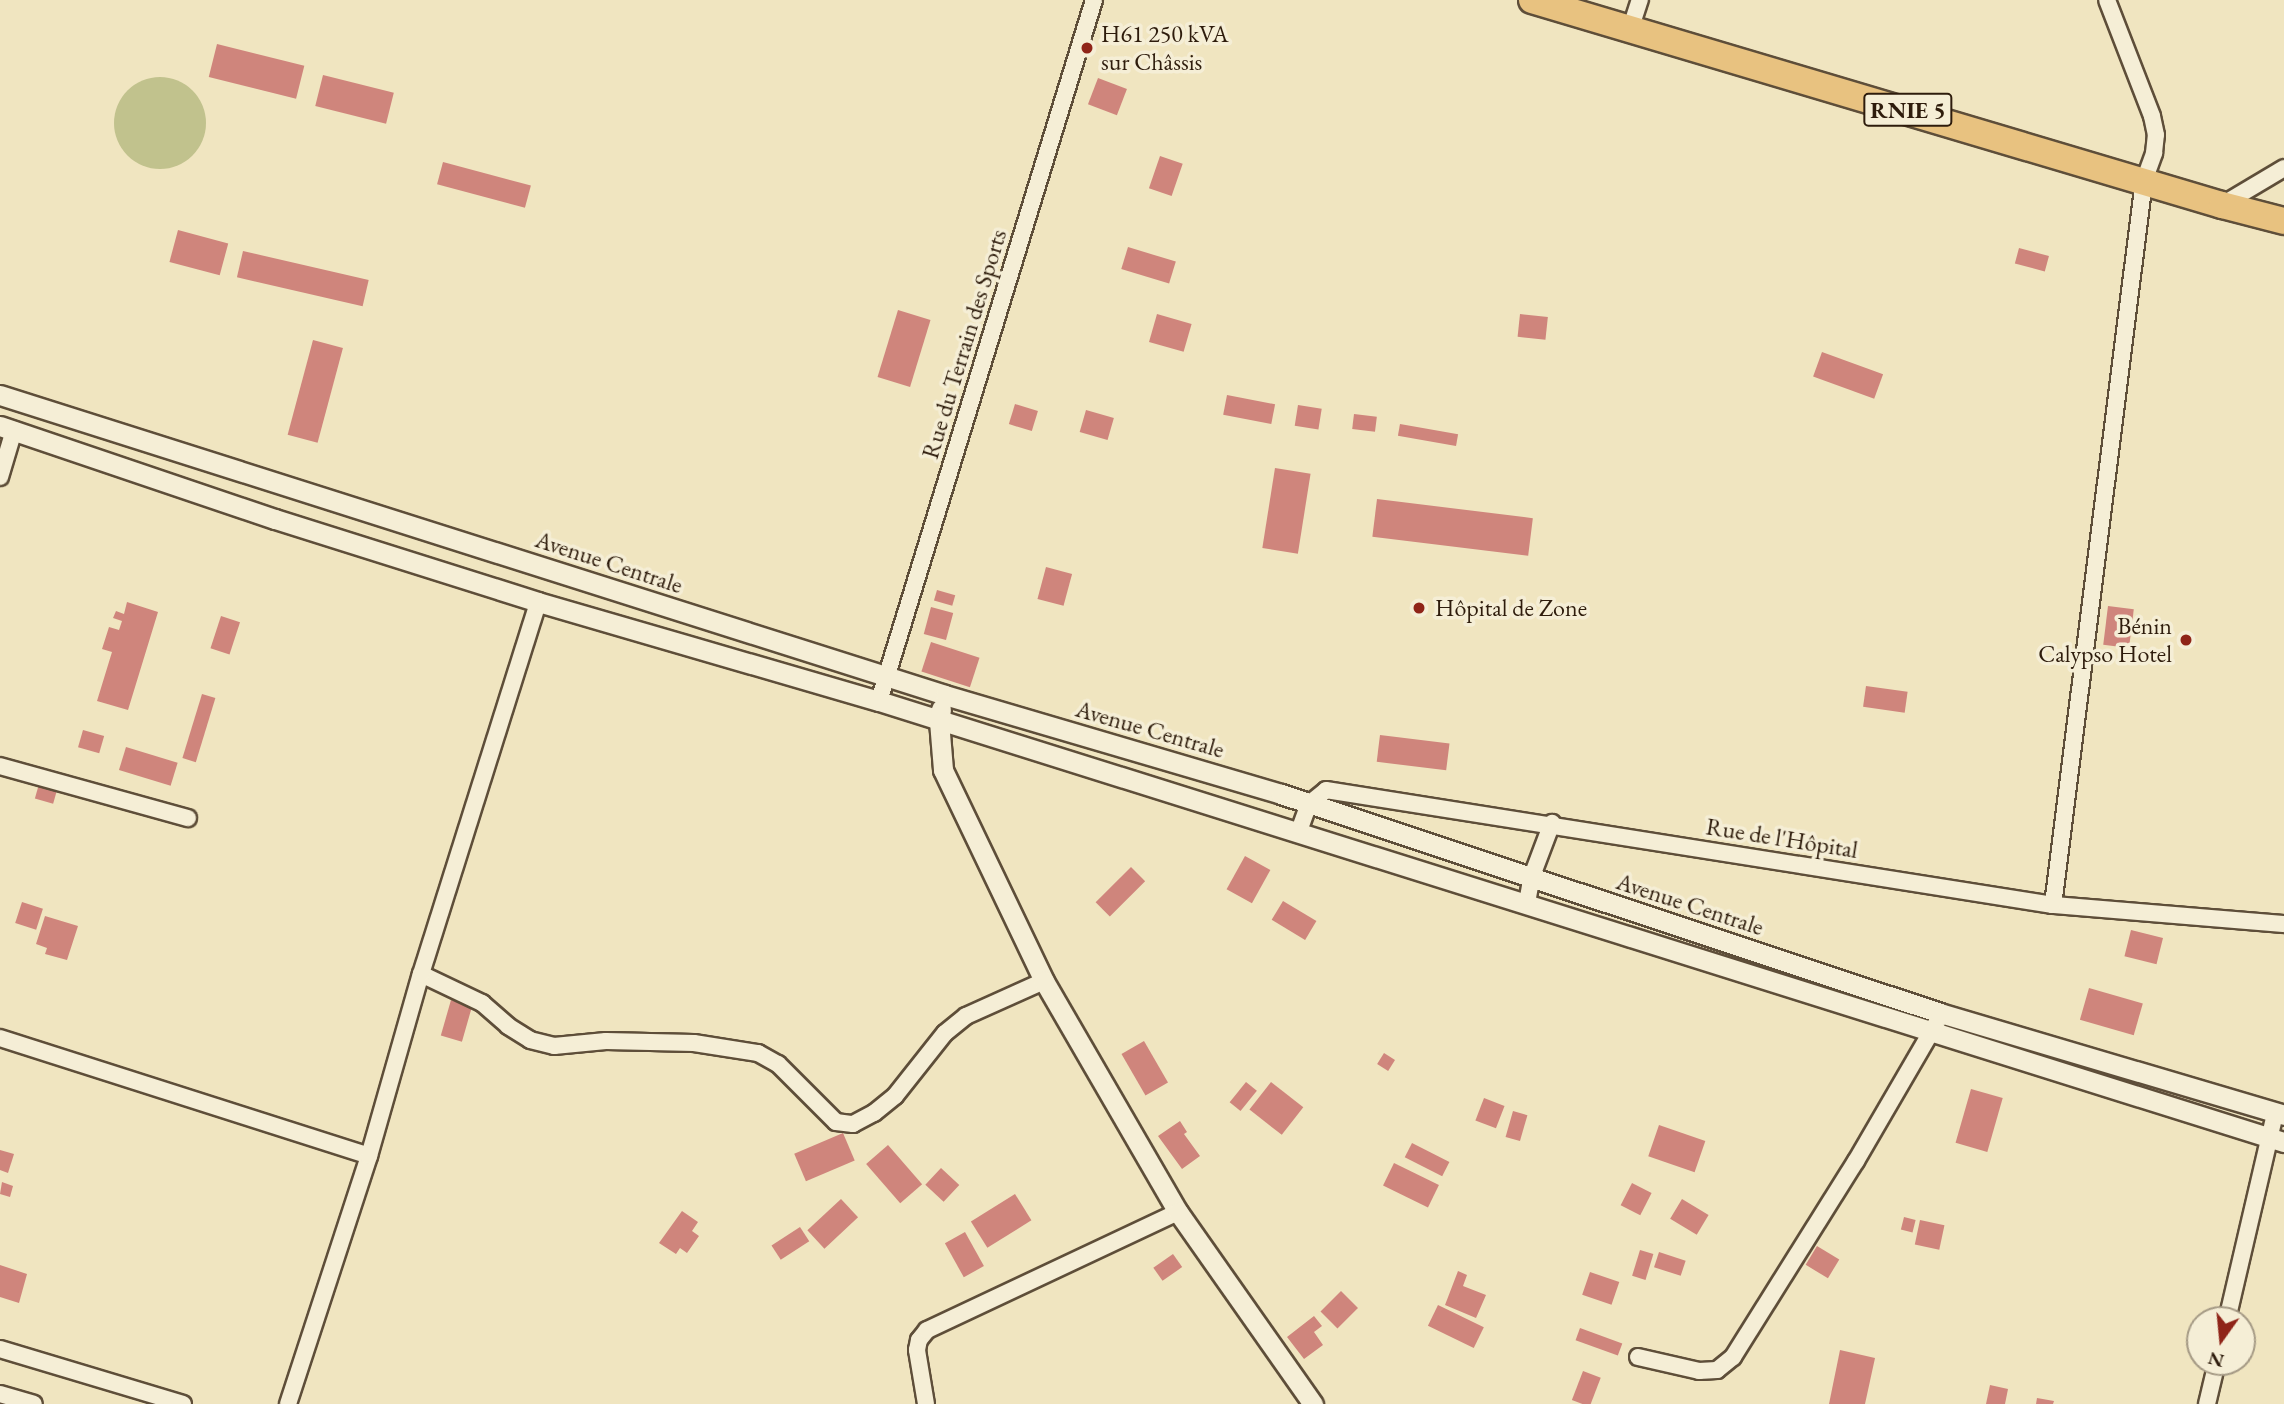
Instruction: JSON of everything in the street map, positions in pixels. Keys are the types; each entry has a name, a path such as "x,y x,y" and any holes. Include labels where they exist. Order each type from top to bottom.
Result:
{"main road":[{"name":"RNIE 5","path":"1532,0 2222,205 2284,221"}],"street":[{"name":"Rue du Terrain des Sports","path":"878,701 1094,0"},
{"path":"1630,30 1640,0"},
{"path":"2053,905 2144,181 2154,153 2156,135 2152,116 2112,2"},
{"path":"2222,205 2284,168"},
{"name":"Avenue Centrale","path":"0,396 945,695 1308,804 1940,1013 2279,1114"},
{"name":"Avenue Centrale","path":"7,428 275,519 538,602 878,701 1299,831 2277,1140"},
{"path":"0,477 7,428"},
{"path":"288,1404 369,1156 421,974 538,602"},
{"path":"945,695 939,721 943,770 1044,981 1178,1212 1313,1404"},
{"path":"0,766 188,818"},
{"name":"Rue de l'Hôpital","path":"1308,804 1326,790 1552,823 2053,905 2284,925"},
{"path":"1299,831 1308,804"},
{"path":"1527,903 1532,876 1552,823"},
{"path":"421,974 482,1003 530,1040 554,1046 606,1041 694,1043 758,1053 779,1064 836,1122 853,1124 874,1113 895,1096 945,1032 967,1016 1044,981"},
{"path":"1638,1357 1699,1371 1717,1370 1732,1357 1856,1161 1932,1032 1940,1013"},
{"path":"0,1038 369,1156"},
{"path":"2231,1306 2277,1140 2279,1114"},
{"path":"926,1404 917,1350 919,1340 927,1330 1178,1212"},
{"path":"0,1349 183,1404"},
{"path":"2207,1404 2214,1376"},
{"path":"0,1394 34,1404"}],"green space":[{"path":"151,77 169,77 186,84 199,97 206,114 206,132 199,149 186,162 169,169 151,169 134,162 121,149 114,132 114,114 121,97 134,84"}],"building":[{"path":"217,44 304,66 296,99 209,77"},
{"path":"323,75 394,93 386,124 315,106"},
{"path":"1098,78 1127,89 1117,115 1088,104"},
{"path":"1160,156 1183,164 1172,196 1149,188"},
{"path":"443,162 531,186 525,208 437,184"},
{"path":"178,230 228,243 220,275 169,262"},
{"path":"1128,247 1176,262 1169,284 1121,269"},
{"path":"2019,248 2049,256 2045,271 2015,263"},
{"path":"243,251 369,280 363,306 237,277"},
{"path":"898,310 931,320 910,387 878,377"},
{"path":"1157,314 1192,324 1184,352 1149,342"},
{"path":"1520,314 1548,317 1545,340 1518,337"},
{"path":"313,340 343,348 318,443 288,435"},
{"path":"1822,352 1883,374 1874,399 1813,376"},
{"path":"1227,395 1275,404 1271,424 1223,415"},
{"path":"1015,404 1038,411 1032,431 1009,424"},
{"path":"1298,405 1322,409 1318,429 1295,426"},
{"path":"1086,410 1114,418 1108,440 1080,432"},
{"path":"1354,414 1377,417 1375,432 1352,429"},
{"path":"1400,424 1458,434 1456,446 1398,436"},
{"path":"1275,468 1311,474 1298,554 1262,548"},
{"path":"1377,499 1533,518 1528,556 1372,537"},
{"path":"1046,567 1072,574 1064,606 1037,599"},
{"path":"937,590 955,595 952,606 934,601"},
{"path":"127,602 158,612 128,710 97,701 112,652 102,649 109,627 119,630 122,621 113,618 116,611 124,614"},
{"path":"2108,606 2134,609 2129,648 2103,645"},
{"path":"931,607 953,613 946,640 924,634"},
{"path":"221,616 240,622 230,655 210,648"},
{"path":"931,642 980,658 970,687 921,671"},
{"path":"1866,686 1908,692 1905,713 1863,707"},
{"path":"202,694 215,698 196,762 182,758"},
{"path":"83,730 104,736 99,753 78,747"},
{"path":"1380,735 1449,744 1446,770 1377,762"},
{"path":"126,747 178,763 171,786 119,770"},
{"path":"39,784 57,789 53,804 35,798"},
{"path":"1245,856 1270,870 1252,903 1227,889"},
{"path":"1131,867 1145,881 1110,916 1096,902"},
{"path":"1283,901 1316,921 1305,940 1272,920"},
{"path":"22,902 43,909 36,930 15,923"},
{"path":"45,916 78,926 67,960 45,954 47,948 36,944"},
{"path":"2131,930 2163,938 2156,964 2124,956"},
{"path":"2089,988 2143,1003 2134,1035 2080,1020"},
{"path":"451,1000 472,1006 462,1042 441,1036"},
{"path":"1144,1041 1168,1083 1145,1096 1121,1054"},
{"path":"1384,1053 1395,1060 1388,1071 1377,1064"},
{"path":"1246,1082 1257,1091 1241,1111 1230,1102"},
{"path":"1271,1082 1303,1107 1282,1135 1249,1110"},
{"path":"1971,1089 2003,1098 1987,1152 1956,1143"},
{"path":"1484,1098 1505,1106 1496,1128 1475,1120"},
{"path":"1513,1111 1527,1115 1520,1141 1506,1137"},
{"path":"1180,1121 1187,1132 1184,1134 1200,1156 1182,1169 1158,1136"},
{"path":"1659,1125 1705,1141 1695,1172 1648,1156"},
{"path":"843,1133 855,1161 806,1181 794,1154"},
{"path":"1412,1143 1449,1162 1442,1176 1405,1157"},
{"path":"888,1145 922,1184 900,1203 866,1164"},
{"path":"0,1150 14,1154 8,1173 0,1170"},
{"path":"1394,1163 1439,1185 1428,1207 1383,1185"},
{"path":"941,1168 959,1185 944,1202 925,1185"},
{"path":"2,1182 13,1186 10,1197 0,1194"},
{"path":"1632,1183 1652,1193 1640,1215 1621,1205"},
{"path":"1015,1194 1031,1220 987,1248 971,1222"},
{"path":"841,1199 858,1217 824,1249 807,1230"},
{"path":"1682,1199 1709,1215 1697,1235 1670,1219"},
{"path":"682,1211 698,1222 692,1231 699,1236 687,1253 680,1248 676,1254 659,1243"},
{"path":"1904,1217 1916,1220 1912,1233 1901,1230"},
{"path":"1920,1220 1944,1225 1939,1250 1915,1244"},
{"path":"800,1227 809,1241 781,1260 771,1246"},
{"path":"965,1232 984,1266 964,1277 945,1243"},
{"path":"1817,1246 1839,1259 1828,1278 1806,1265"},
{"path":"1640,1250 1653,1254 1645,1280 1632,1276"},
{"path":"1659,1252 1686,1261 1681,1276 1654,1267"},
{"path":"1173,1254 1182,1267 1163,1281 1153,1268"},
{"path":"0,1265 27,1274 19,1303 0,1297"},
{"path":"1458,1271 1467,1275 1463,1286 1486,1295 1476,1318 1445,1305"},
{"path":"1590,1272 1619,1282 1611,1305 1582,1295"},
{"path":"1341,1291 1358,1308 1337,1328 1320,1312"},
{"path":"1438,1305 1484,1327 1474,1348 1428,1326"},
{"path":"1314,1316 1322,1326 1314,1332 1323,1345 1304,1359 1287,1337"},
{"path":"1580,1328 1622,1343 1618,1356 1576,1340"},
{"path":"1840,1350 1875,1358 1865,1404 1829,1404"},
{"path":"1583,1371 1601,1378 1591,1404 1572,1400"},
{"path":"1990,1385 2008,1389 2005,1404 1986,1404"},
{"path":"2037,1398 2054,1401 2053,1404 2036,1404"}],"place":[{"name":"H61 250 kVA sur Châssis","path":"1087,48"},
{"name":"Hôpital de Zone","path":"1419,608"},
{"name":"Bénin Calypso Hotel","path":"2186,640"}]}
